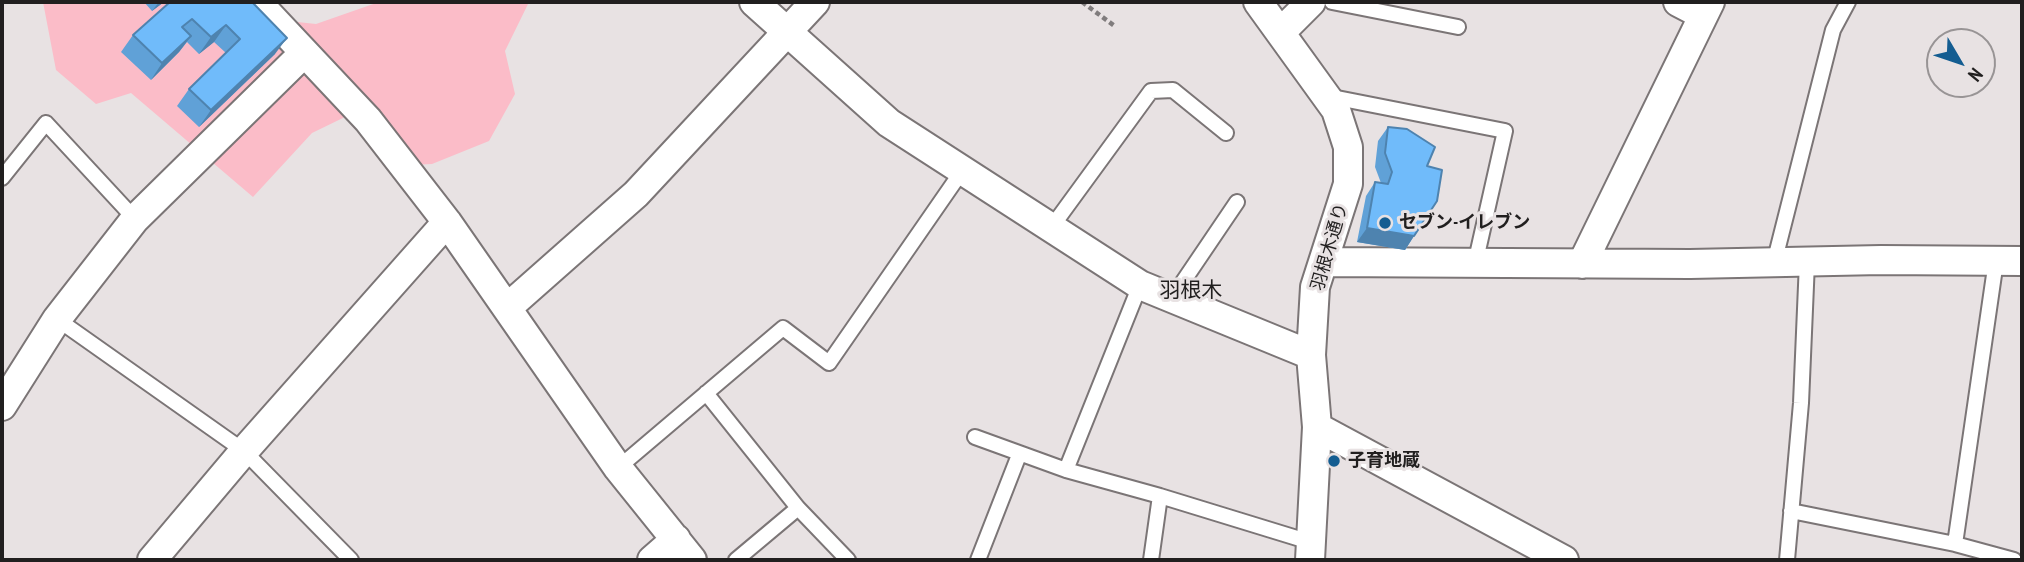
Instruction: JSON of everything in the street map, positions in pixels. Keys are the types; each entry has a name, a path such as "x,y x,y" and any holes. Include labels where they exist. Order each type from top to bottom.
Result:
{"street":[{"path":"257,2 368,120 447,222 618,468 684,549 652,560"},
{"path":"754,2 888,123 1140,285 1311,355"},
{"path":"508,308 636,194 815,2"},
{"name":"羽根木通り","path":"1258,2 1336,110 1348,146 1348,184 1315,287 1311,355 1317,427 1310,551"},
{"path":"1281,32 1311,2"},
{"path":"1581,264 1707,8 1678,2"},
{"path":"2,405 57,319 135,219 304,53"},
{"path":"152,560 244,450 447,222"},
{"path":"1324,261 1475,264 2009,261"},
{"path":"1317,427 1564,560"}],"lane":[{"path":"1332,2 1458,27"},
{"path":"1774,263 1833,30 1848,2"},
{"path":"1051,228 1151,92 1173,90 1226,134"},
{"path":"1326,96 1505,131 1475,264"},
{"path":"2,178 46,123 135,219"},
{"path":"618,468 783,328 829,363 962,171"},
{"path":"1172,298 1237,202"},
{"path":"1955,544 2009,261"},
{"path":"1787,560 1801,403 1807,262"},
{"path":"1066,470 1140,285"},
{"path":"57,319 244,450 351,560"},
{"path":"706,393 798,508 848,560"},
{"path":"975,437 1066,470 1160,496 1310,551"},
{"path":"978,560 1019,455"},
{"path":"1151,560 1160,496"},
{"path":"736,560 798,508"},
{"path":"1791,511 1955,544 2014,560"}],"path":[{"path":"1082,2 1116,27"}],"shaded area":[{"path":"43,2 265,2 288,21 316,24 379,2 529,2 505,51 515,94 489,141 432,164 390,166 347,116 312,133 253,197 131,93 96,104 56,70"}],"building":[{"path":"170,2 252,2 287,38 211,110 189,89 240,39 226,25 211,37 192,19 182,27 191,36 162,63 133,35"},
{"path":"1388,127 1407,129 1435,147 1427,166 1442,170 1437,201 1414,236 1367,228 1375,182 1388,184 1392,172 1385,153"}],"place":[{"name":"セブン-イレブン","path":"1385,223"},
{"name":"子育地蔵","path":"1334,461"}],"district":[{"name":"羽根木","path":"1191,291"}]}
